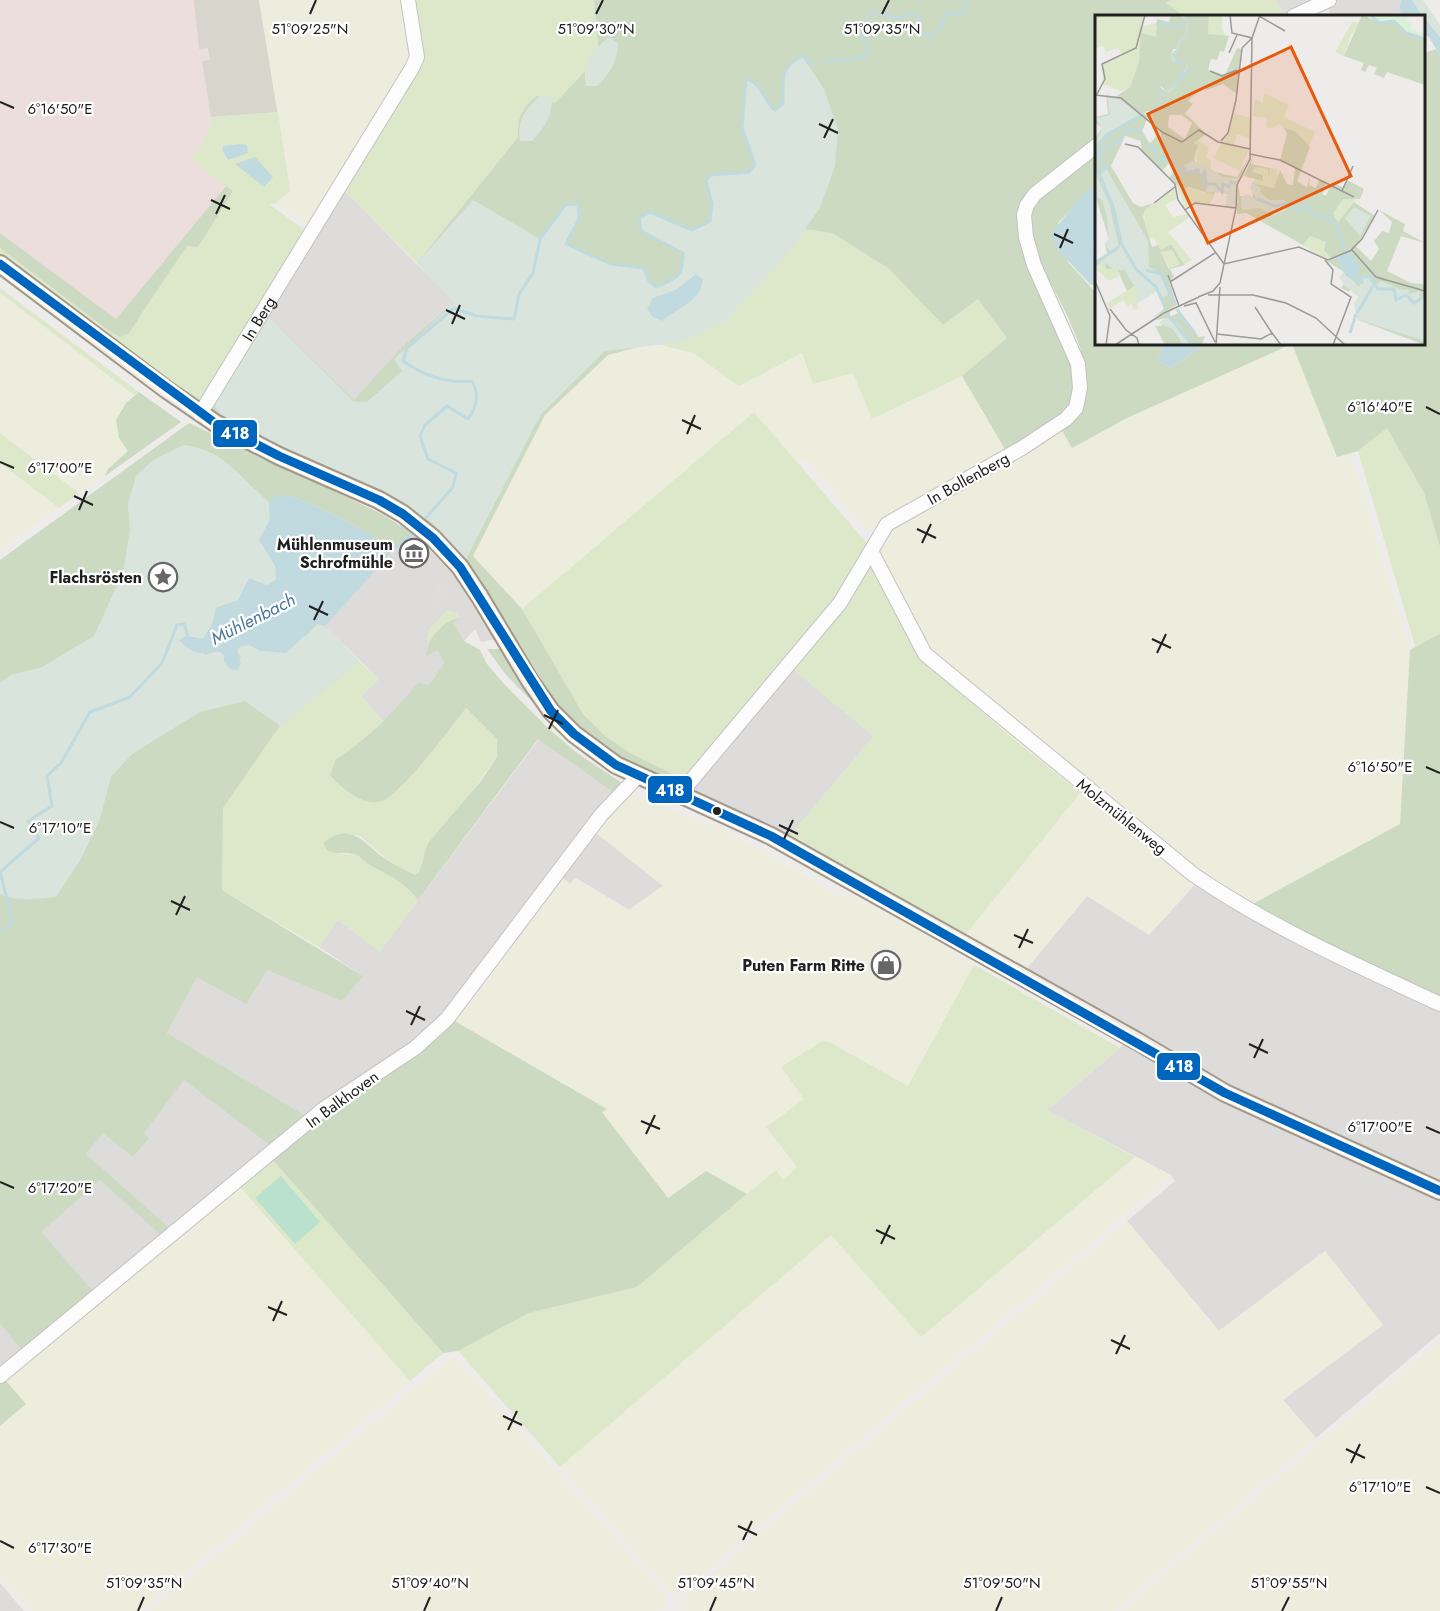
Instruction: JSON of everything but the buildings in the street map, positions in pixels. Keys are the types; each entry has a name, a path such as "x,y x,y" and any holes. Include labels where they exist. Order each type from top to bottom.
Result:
{"main road":[{"path":"0,264 200,414 252,443 378,500 403,514 433,538 460,567 530,681 566,727 593,750 637,777 771,836 1137,1041 1225,1093 1440,1191"}],"street":[{"name":"In Berg","path":"200,414 412,68 417,57 408,0"},
{"path":"1296,15 1329,0"},
{"name":"In Bollenberg","path":"679,795 840,603 872,553 887,524 1022,448 1066,419 1076,408 1080,388 1078,364 1034,265 1026,237 1024,215 1027,205 1035,194 1095,147"},
{"name":"Molzmühlenweg","path":"872,553 925,654 933,662 1194,874 1234,902 1344,959 1440,1004"},
{"name":"In Balkhoven","path":"0,1376 325,1108 415,1047 447,1019 600,815 637,777"}],"shaded area":[{"path":"0,0 259,0 290,191 276,203 226,186 116,319 0,233"},
{"path":"194,0 259,0 278,112 211,117 202,61 210,60 208,48 199,49"},
{"path":"259,0 405,0 413,57 310,224 305,224 276,203 290,190"},
{"path":"1276,0 1312,0 1313,2 1285,15"},
{"path":"1336,0 1401,0 1399,10 1402,15 1331,15 1327,4"},
{"path":"1412,0 1423,0 1440,25 1440,37 1425,15"},
{"path":"609,37 618,43 617,56 598,86 586,86 587,64 598,47"},
{"path":"802,56 824,89 838,129 835,166 820,208 786,256 724,322 682,342 605,351 541,414 465,561 433,523 383,494 222,418 214,405 265,313 353,401 367,402 402,371 394,359 454,303 417,263 473,200 540,239 565,205 578,204 579,219 566,245 611,264 644,268 649,281 656,287 669,282 680,272 683,253 641,231 639,218 650,212 692,230 710,221 712,204 706,181 710,175 749,172 755,165 742,128 746,78 757,86 775,110 783,103 784,75 794,61","holes":["696,275 685,308 669,315 653,298 676,290"]},
{"path":"544,93 552,99 551,111 546,122 532,141 520,141 520,126 524,114"},
{"path":"342,188 455,303 354,401 265,313"},
{"path":"0,293 134,395 126,403 119,438 128,451 108,469 105,476 79,493 0,433"},
{"path":"653,343 693,353 739,386 803,353 853,372 872,419 962,376 1006,451 1057,422 1073,447 1127,418 1292,345 1337,457 1351,454 1410,650 1400,824 1249,906 1202,877 1149,935 1087,896 1027,968 966,934 1080,793 993,722 921,656 878,561 878,549 889,528 929,495 866,531 807,458 798,463 754,412 522,609 473,556 545,415 608,355"},
{"path":"184,445 210,452 221,458 269,502 270,520 259,540 275,566 276,579 267,585 249,578 238,600 216,608 213,623 203,639 193,637 205,655 218,651 241,658 237,651 241,646 249,645 261,651 306,636 317,624 325,626 359,661 280,726 245,701 200,712 132,754 111,777 100,819 81,859 56,897 21,899 7,897 0,894 0,683 11,675 42,667 94,636 123,572 130,530 128,503 136,476 153,460"},
{"path":"0,463 59,508 0,550"},
{"path":"414,534 461,583 496,639 481,642 475,629 444,663 429,685 384,722 361,696 379,679 325,626 376,567"},
{"path":"442,580 450,594 434,609 427,600 436,592 434,587"},
{"path":"785,662 874,736 788,838 678,787"},
{"path":"539,739 614,793 447,1011 408,1045 308,1117 167,1033 197,977 267,970 363,976 319,947 338,920 380,951"},
{"path":"633,794 701,822 716,825 842,898 846,893 910,926 974,965 908,1086 829,1042 782,1067 805,1100 766,1127 797,1167 783,1180 776,1170 747,1194 706,1171 668,1198 602,1112 606,1109 453,1020 561,877 570,884 575,878 629,910 663,886 596,833 612,810"},
{"path":"596,833 664,885 629,910 576,878 570,884 561,877"},
{"path":"1202,876 1440,1001 1440,1333 1316,1438 1283,1400 1382,1324 1325,1251 1219,1331 1127,1221 1175,1181 1171,1175 1047,1110 1120,1048 1133,1029 1027,968 1087,896"},
{"path":"170,1071 288,1136 96,1294 40,1232 100,1180 86,1154 94,1143 75,1129"},
{"path":"1135,1157 1171,1175 680,1593 670,1592 560,1467 831,1235 921,1337"},
{"path":"240,1187 410,1381 141,1611 33,1611 0,1575 0,1426 26,1404 3,1378"},
{"path":"1127,1221 1219,1331 1325,1251 1383,1325 1283,1400 1316,1438 1114,1611 686,1611 683,1608 684,1598"},
{"path":"0,1289 51,1328 0,1370"},
{"path":"1440,1341 1440,1611 1121,1611 1136,1598"},
{"path":"453,1356 666,1595 665,1605 658,1611 150,1611"},
{"path":"0,1583 24,1611 0,1611"}],"green space":[{"path":"411,0 594,0 599,56 555,103 517,125 518,137 417,263 342,188 420,60"},
{"path":"594,0 1171,0 1166,3 1183,15 1095,15 1095,141 1020,208 1076,371 1075,395 1069,410 1006,451 962,376 1007,338 978,299 943,325 888,268 832,233 731,219 653,343 608,355 545,415 473,556 522,609 583,714 605,736 630,753 683,779 675,784 620,763 566,720 440,536 216,419 208,408 265,313 354,400 403,346 454,303 417,263 518,137 519,119 528,104 537,96 555,103 599,56"},
{"path":"1171,0 1312,0 1313,2 1284,15 1183,15 1165,3"},
{"path":"1436,49 1440,55 1440,547 1424,493 1387,428 1358,451 1337,457 1292,345 1425,345 1425,53"},
{"path":"278,112 290,191 276,203 269,204 302,228 304,238 198,406 0,258 0,248 108,331 120,337 141,316 187,246 233,191 191,160 210,129 211,117"},
{"path":"1095,153 1095,184 1058,223 1068,262 1095,292 1095,345 1164,345 1158,361 1171,368 1204,345 1290,345 1127,418 1072,448 1061,429 1082,399 1086,372 1070,321 1034,247 1029,226 1031,209 1043,192"},
{"path":"226,186 233,191 198,247 187,246 129,333 120,337 110,332 0,248 0,233 116,319"},
{"path":"731,219 832,233 888,268 943,325 978,299 1008,338 962,376 872,419 853,373 813,384 802,353 739,386 693,353 653,343"},
{"path":"0,270 160,392 155,393 142,384 0,277"},
{"path":"0,288 139,392 134,395 0,293"},
{"path":"139,392 181,422 105,476 108,469 128,451 119,438 116,420 126,403"},
{"path":"754,412 870,547 837,600 683,779 624,749 606,737 594,725 570,695 522,609"},
{"path":"189,423 378,512 414,534 393,551 343,519 288,495 224,603 325,626 359,661 280,726 223,808 222,890 363,976 342,1001 267,970 246,1004 197,977 167,1033 308,1117 274,1148 184,1080 144,1133 149,1138 133,1157 103,1133 86,1154 174,1232 164,1238 100,1180 41,1232 96,1294 23,1352 0,1323 0,560"},
{"path":"1387,427 1424,493 1440,547 1440,634 1416,649 1358,451"},
{"path":"0,433 79,493 59,508 0,463"},
{"path":"868,567 875,567 921,656 993,722 1080,793 966,934 788,838 873,736 791,668"},
{"path":"447,610 457,613 460,618 440,628 427,646 427,632"},
{"path":"460,618 453,622 464,641 480,650 487,664 505,685 577,753 622,783 614,793 538,739 418,900 401,883 358,856 351,853 333,853 323,843 340,834 355,836 385,859 415,875 419,872 428,843 481,781 497,757 497,739 466,708 413,774 401,787 382,801 360,799 346,791 330,775 336,759 370,734 418,683 429,685 444,663 438,650 426,656 427,649 437,631 447,623"},
{"path":"1440,634 1440,1001 1249,906 1400,824 1410,650"},
{"path":"487,649 502,649 544,714 506,675"},
{"path":"359,661 379,679 361,696 384,722 355,748 336,759 382,801 399,789 466,708 497,739 497,757 422,860 419,873 415,875 396,867 360,836 346,834 331,837 332,853 356,855 407,885 418,900 380,952 338,920 319,947 222,890 223,808 280,726"},
{"path":"974,965 1120,1048 1047,1110 1135,1157 921,1337 831,1235 560,1467 458,1351 529,1313 637,1287 776,1170 783,1180 797,1167 766,1127 804,1099 781,1067 822,1041 829,1042 908,1086"},
{"path":"453,1020 607,1109 602,1112 668,1198 706,1171 747,1194 637,1287 529,1313 458,1351 443,1353 272,1159 326,1113"},
{"path":"272,1159 443,1353 410,1381 240,1187"},
{"path":"281,1176 320,1222 295,1244 255,1198"},
{"path":"0,1374 26,1404 0,1426"}],"water":[{"path":"1401,0 1412,0 1422,15 1402,15 1399,10"},
{"path":"1425,18 1440,37 1440,55 1429,37 1425,35"},
{"path":"247,145 248,153 228,160 222,149 223,146"},
{"path":"255,157 273,177 264,187 235,164"},
{"path":"1095,184 1095,239 1093,242 1095,284 1091,285 1057,249 1051,234 1082,195"},
{"path":"696,274 703,279 693,299 662,321 653,317 647,309 653,298 676,290"},
{"path":"1164,345 1204,345 1171,368 1158,361"},
{"path":"288,495 343,519 393,551 325,626 317,624 286,653 261,651 249,645 241,646 237,651 241,664 237,670 230,669 224,662 224,655 218,651 197,652 179,640 186,636 203,639 213,623 216,608 238,600 249,578 267,585 276,579 275,566 259,540 270,520 269,502 276,496"}],"waterway":[{"name":"Mühlenbach","path":"824,61 850,60 867,55 868,47 863,37 871,12 899,18 914,14 921,20 917,33 932,36 941,27 947,14 963,13 967,0"},
{"name":"Mühlenbach","path":"424,520 453,487 456,473 428,459 420,436 425,425 447,406 468,419 474,410 477,396 472,381 444,380 403,361 407,348 454,308 476,316 514,319 519,294 533,273 540,239 565,205 578,204 579,219 566,244 611,264 644,268 649,281 656,287 674,279 682,267 683,253 641,231 639,218 650,212 692,230 710,221 712,204 706,181 710,175 749,172 755,165 742,128 746,78 761,90 775,110 783,103 783,81 789,65 802,56 814,65"},
{"name":"Mühlenbach","path":"387,550 394,549 412,534"},
{"name":"Mühlenbach","path":"0,931 13,923 0,872 39,838 28,821 52,806 47,776 61,763 90,712 130,697 162,663 177,625 184,624 189,639"}],"transit line":[{"name":"418","path":"0,264 215,423 279,456 379,500 403,514 433,538 460,567 551,711 574,734 616,765 771,836 1225,1093 1440,1191"}],"place":[{"name":"Mühlenmuseum Schrofmühle","path":"414,553"},
{"name":"Flachsrösten","path":"163,577"},
{"name":"Puten Farm Ritte","path":"886,965"}]}
